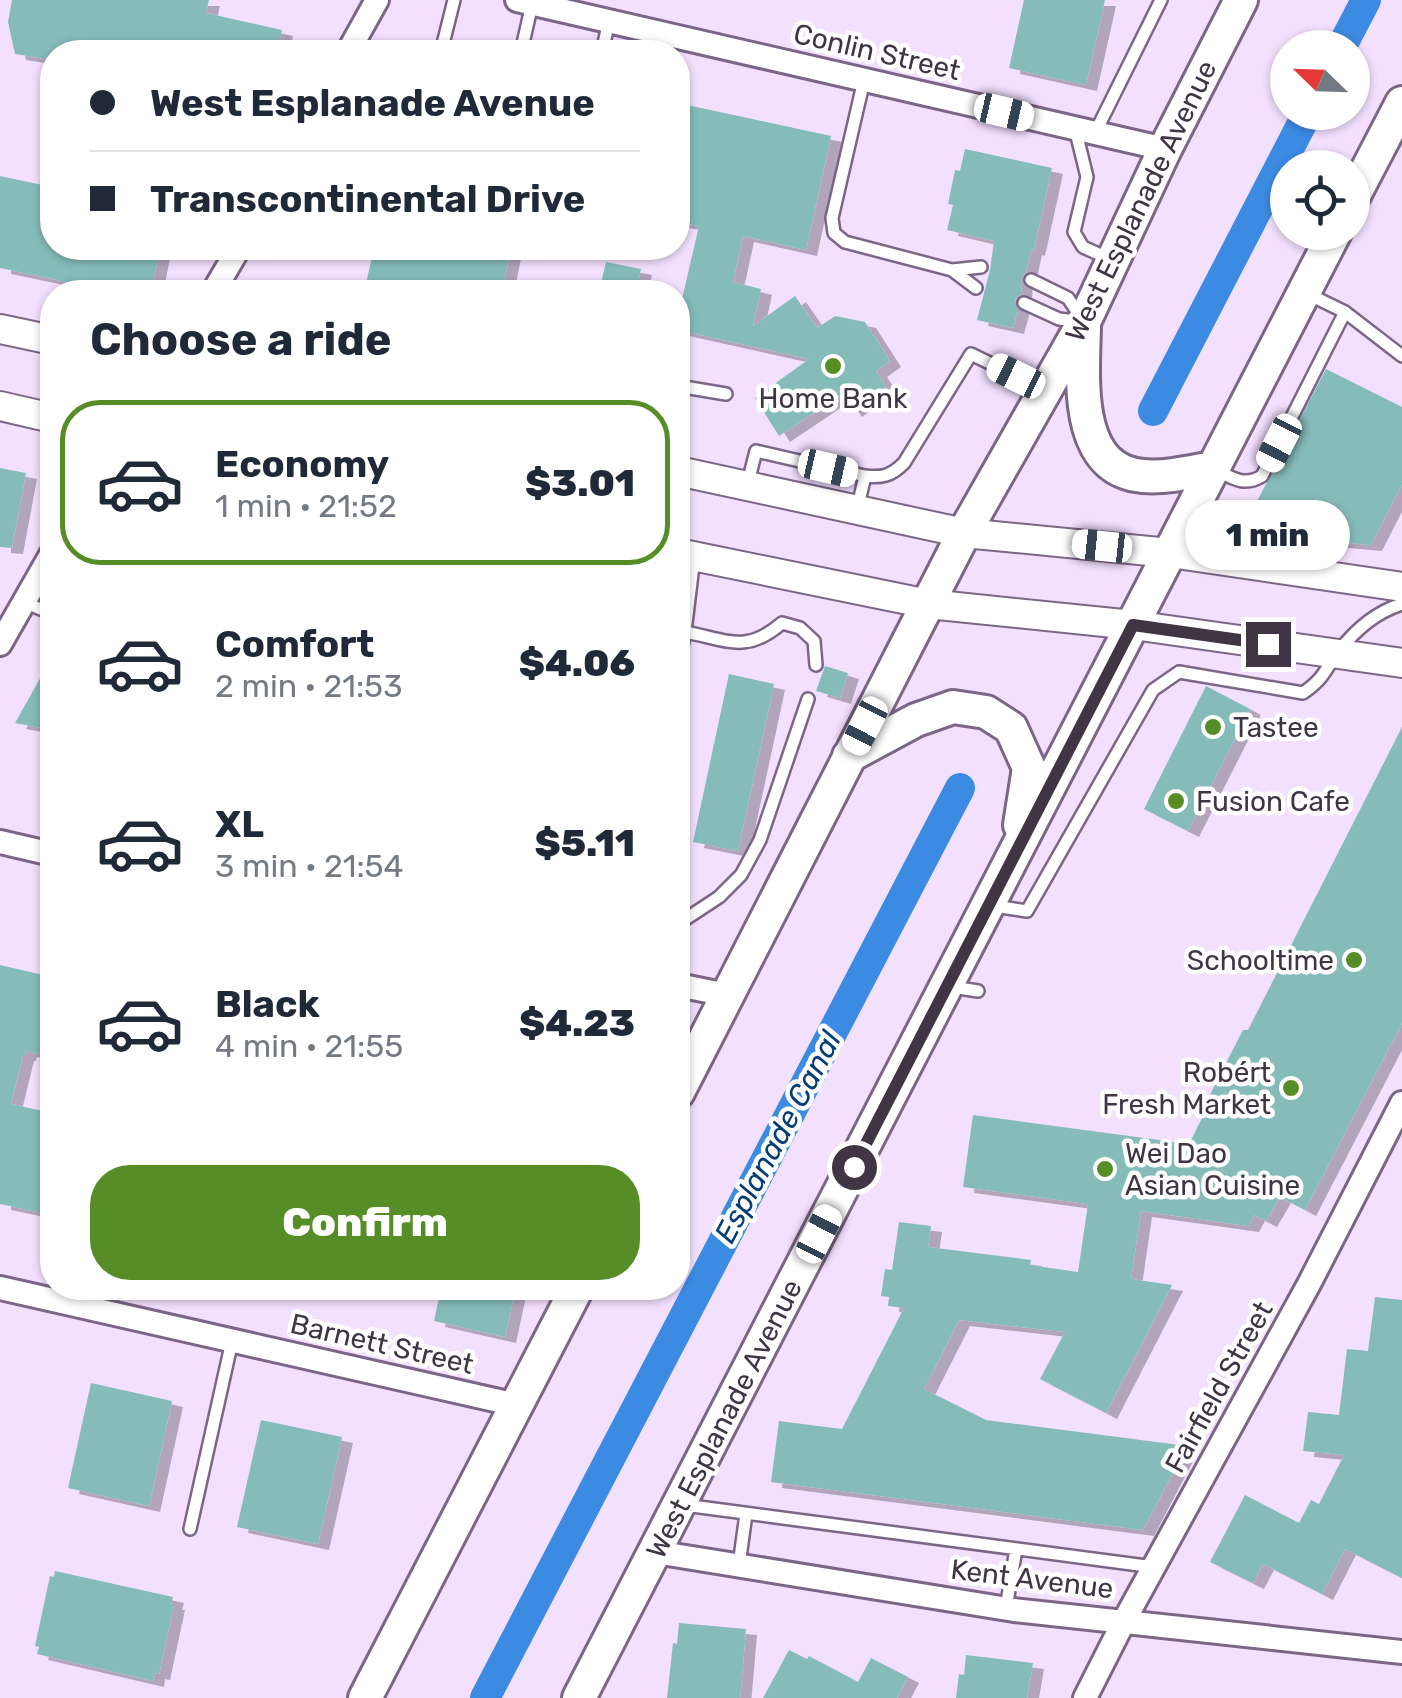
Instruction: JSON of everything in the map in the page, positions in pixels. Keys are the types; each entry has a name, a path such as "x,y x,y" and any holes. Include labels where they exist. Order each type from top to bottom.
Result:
{"main road":[{"name":"West Esplanade Avenue","path":"690,1066 964,532 1084,322 1164,149 1241,0"},
{"path":"1370,164 1402,103"},
{"name":"West Esplanade Avenue","path":"579,1698 913,1066 963,988 990,905 1326,250"},
{"path":"1084,322 1083,402 1095,446 1114,469 1142,476 1213,468"},
{"path":"849,756 916,720 954,707 986,712 1011,728 1029,768 1016,854"},
{"path":"365,1698 571,1300"}],"street":[{"path":"355,40 377,0"},
{"name":"Conlin Street","path":"524,2 1164,149"},
{"path":"0,329 40,337"},
{"path":"0,406 40,415"},
{"path":"690,474 964,532 1170,553 1402,587"},
{"path":"690,556 928,604 1133,625 1402,663"},
{"path":"0,644 40,574"},
{"path":"0,842 40,851"},
{"path":"690,987 727,995"},
{"name":"Fairfield Street","path":"1085,1698 1309,1284 1402,1103"},
{"name":"Barnett Street","path":"0,1288 40,1297"},
{"name":"Barnett Street","path":"54,1300 517,1406"},
{"name":"Kent Avenue","path":"655,1552 1006,1608 1402,1652"}],"lane":[{"path":"444,40 454,0"},
{"path":"1112,260 1083,247 1074,232 1087,177 1085,130 1161,0"},
{"path":"522,40 524,2"},
{"path":"605,40 609,21"},
{"path":"864,80 832,218 834,233 845,242 952,270 981,267"},
{"path":"952,270 976,288"},
{"path":"1031,280 1068,298 1084,322"},
{"path":"1304,292 1345,312 1402,356"},
{"path":"1024,304 1059,319 1084,322"},
{"path":"1213,468 1238,481 1252,482 1262,476 1345,312"},
{"path":"747,486 756,452 865,476 880,478 892,474 904,464 971,354 1045,390"},
{"path":"690,388 726,394"},
{"path":"858,510 865,476"},
{"path":"24,602 40,609"},
{"path":"990,905 1027,911 1153,690 1179,672 1303,692 1320,681 1336,654 1361,626 1388,608 1402,604"},
{"path":"690,633 747,644 768,635 782,623 800,628 814,641 816,665"},
{"path":"690,916 720,897 741,876 760,840 808,699"},
{"path":"190,1529 232,1340"},
{"path":"680,1504 1154,1566"},
{"path":"738,1565 746,1514"},
{"path":"1006,1608 1016,1549"}],"building":[{"path":"12,0 209,0 206,13 282,30 280,40 40,40 40,58 15,54 8,22"},
{"path":"1024,0 1105,0 1086,85 1009,68"},
{"path":"690,106 831,136 806,250 743,236 733,282 761,289 753,326 795,296 817,328 835,316 865,322 890,361 876,371 886,387 851,411 840,395 779,436 755,398 809,359 690,333 690,280 686,280 699,226 690,224"},
{"path":"965,149 1052,168 1034,250 1031,249 1022,277 1021,294 1015,300 1018,310 1013,328 977,320 994,241 947,230 955,170 960,171"},
{"path":"0,176 40,184 40,260 158,260 153,280 58,280 0,268"},
{"path":"371,260 509,260 504,280 367,280"},
{"path":"606,262 641,269 639,280 602,280"},
{"path":"1326,369 1402,407 1402,484 1371,545 1327,541 1255,505"},
{"path":"0,468 26,473 12,548 0,547"},
{"path":"825,666 848,673 840,698 816,691"},
{"path":"729,674 774,684 738,851 693,842"},
{"path":"40,678 40,728 15,723"},
{"path":"1206,686 1250,709 1188,831 1144,809"},
{"path":"1402,727 1402,1023 1305,1210 1280,1197 1266,1221 1254,1215 1248,1226 1141,1211 1131,1279 1172,1285 1106,1413 1040,1379 1065,1332 959,1320 924,1389 986,1420 1187,1446 1143,1530 771,1482 779,1421 842,1429 904,1308 888,1306 889,1297 881,1296 885,1269 892,1270 899,1222 931,1226 928,1247 1031,1260 1030,1265 1078,1272 1088,1204 963,1187 973,1115 1189,1144 1202,1118 1200,1114 1243,1030 1248,1030"},
{"path":"0,965 40,974 40,1054 26,1051 23,1055 11,1104 40,1110 40,1212 0,1204"},
{"path":"1375,1297 1402,1300 1402,1578 1345,1549 1322,1594 1263,1564 1253,1583 1210,1562 1245,1495 1299,1523 1311,1500 1319,1504 1344,1455 1303,1451 1308,1412 1339,1415 1347,1349 1368,1351"},
{"path":"438,1300 513,1300 505,1337 434,1321"},
{"path":"91,1383 172,1401 149,1506 68,1488"},
{"path":"261,1420 342,1437 318,1544 237,1527"},
{"path":"55,1571 173,1597 159,1674 154,1673 153,1681 37,1654 39,1647 35,1646 50,1576 54,1577"},
{"path":"679,1623 746,1629 740,1698 667,1698"},
{"path":"789,1650 858,1682 871,1658 908,1677 897,1698 763,1698"},
{"path":"966,1655 1033,1663 1027,1698 956,1698"}],"waterway":[{"name":"Esplanade Canal","path":"1350,30 1366,0"},
{"name":"Esplanade Canal","path":"1153,411 1299,130"},
{"name":"Esplanade Canal","path":"485,1698 960,788"}],"place":[{"name":"Home Bank","path":"833,366"},
{"name":"Tastee","path":"1213,727"},
{"name":"Fusion Cafe","path":"1176,801"},
{"name":"Schooltime","path":"1354,960"},
{"name":"Robért Fresh Market","path":"1291,1088"},
{"name":"Wei Dao Asian Cuisine","path":"1105,1169"}],"route":[{"path":"854,1167 1133,625 1268,644"}]}
